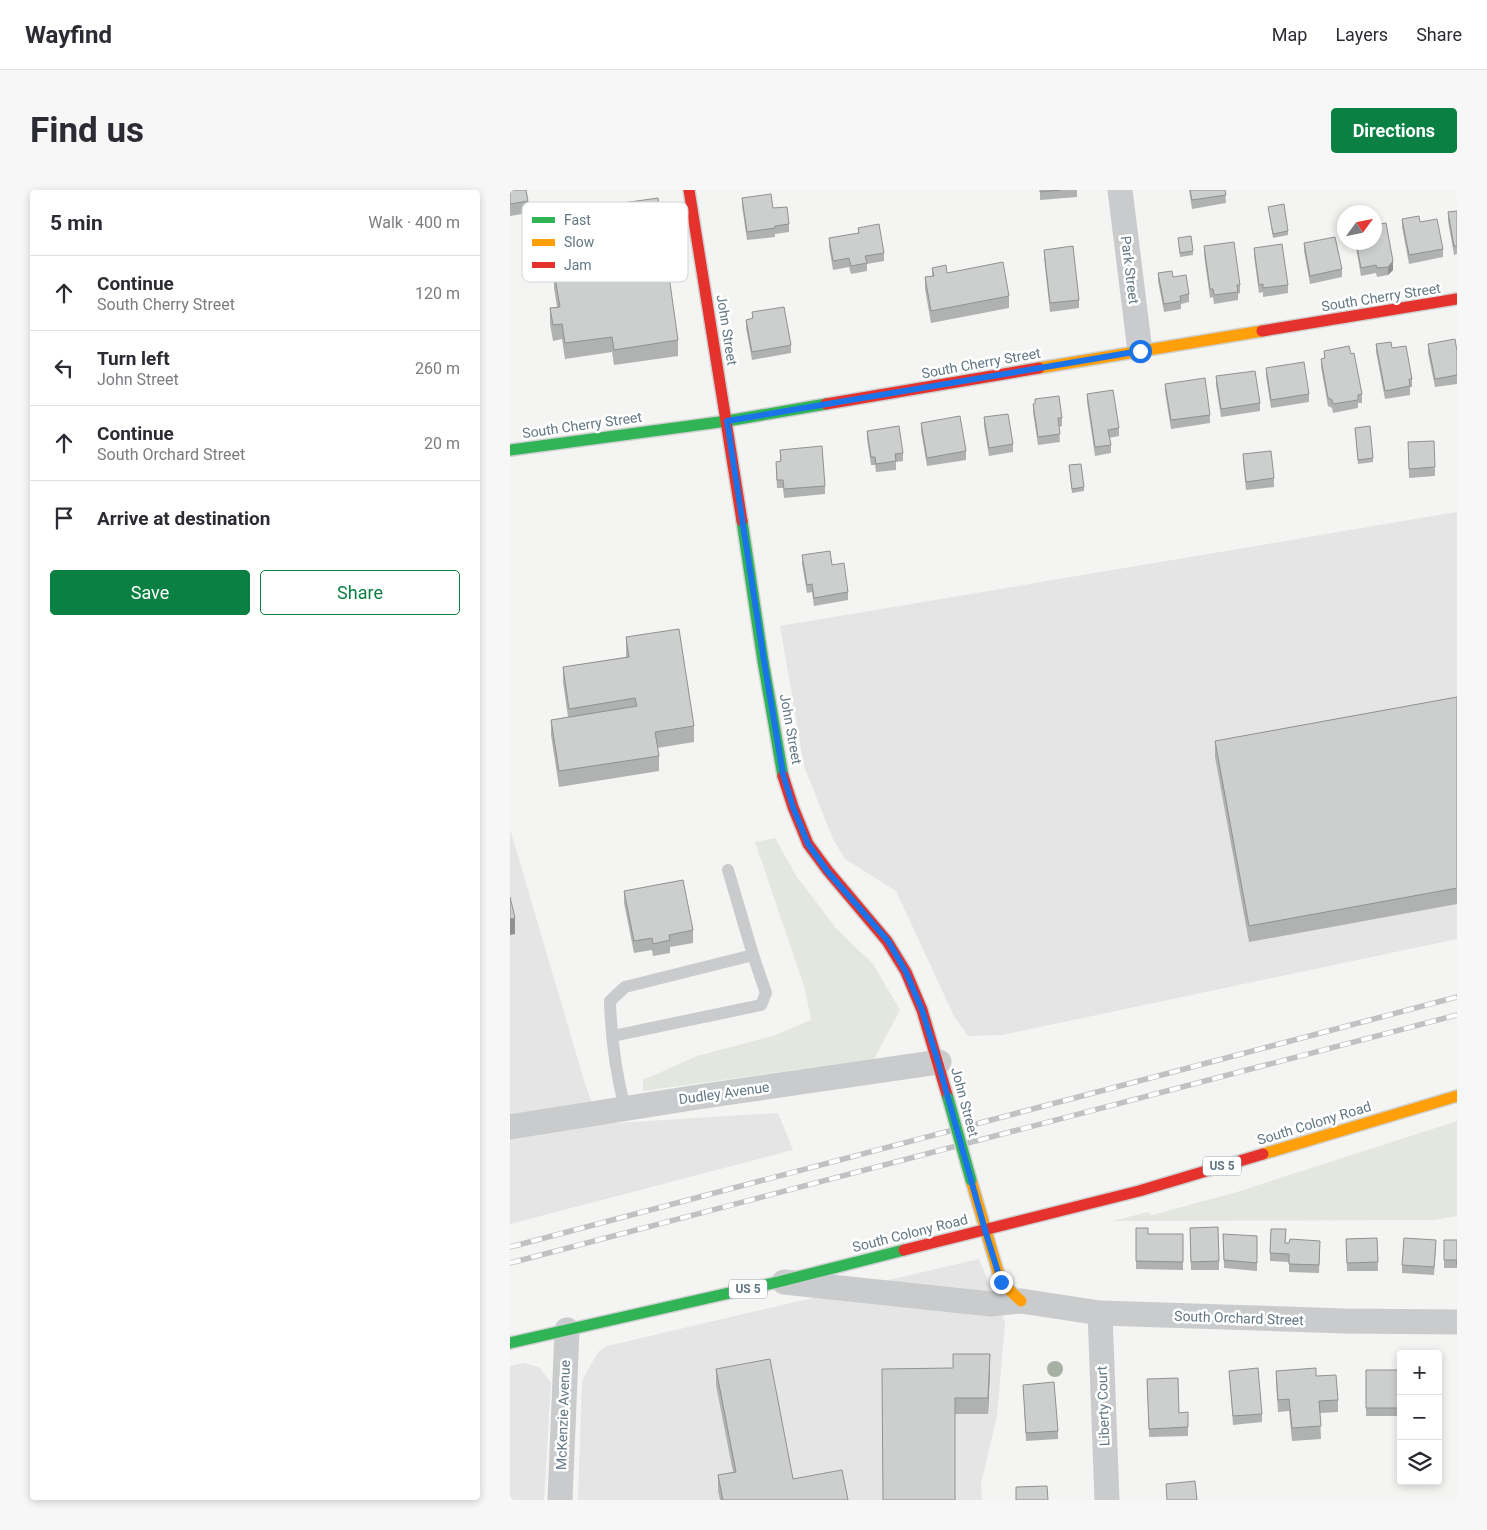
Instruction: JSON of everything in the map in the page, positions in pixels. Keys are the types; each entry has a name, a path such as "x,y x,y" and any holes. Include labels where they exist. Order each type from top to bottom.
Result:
{"street":[{"name":"John Street","path":"689,190 783,774 793,807 808,844 828,872 888,941 906,972 922,1010 938,1062 985,1230"},
{"name":"Park Street","path":"1120,190 1140,351"},
{"name":"South Cherry Street","path":"510,450 727,421 1457,299"},
{"name":"Dudley Avenue","path":"510,1127 625,1108 938,1062"},
{"name":"South Colony Road","path":"510,1343 778,1282 1140,1191 1457,1096"},
{"path":"985,1230 1001,1282 1021,1301"},
{"name":"South Orchard Street","path":"778,1282 992,1304 1021,1301 1100,1313 1345,1321 1457,1322"},
{"name":"Liberty Court","path":"1100,1313 1107,1500"},
{"name":"McKenzie Avenue","path":"560,1500 567,1330"}],"lane":[{"path":"613,1036 761,1005 766,993 728,870"},
{"path":"625,1108 620,1089 610,1001 625,987 753,955"}],"shaded area":[{"path":"1457,512 1457,939 1002,1035 968,1036 954,1016 896,891 845,859 833,839 804,766 780,626"},
{"path":"510,829 585,1084 600,1124 778,1113 793,1150 510,1224"},
{"path":"775,838 797,877 836,928 873,964 900,1010 874,1059 643,1091 643,1080 697,1056 773,1036 811,1020 805,989 755,842"},
{"path":"1457,1121 1457,1216 1435,1220 1112,1221 1148,1212 1152,1215 1237,1192"},
{"path":"979,1259 1005,1323 997,1416 981,1484 982,1500 578,1500 582,1381 598,1352 607,1346"},
{"path":"524,1363 539,1367 551,1383 544,1500 510,1500 510,1366"}],"building":[{"path":"510,190 526,190 528,201 510,204"},
{"path":"1040,190 1060,190 1040,192"},
{"path":"1190,190 1225,190 1226,195 1192,200"},
{"path":"771,194 773,208 787,207 789,224 747,232 742,198"},
{"path":"658,198 659,202 630,202"},
{"path":"1284,204 1288,231 1273,234 1268,207"},
{"path":"1457,211 1457,246 1454,246 1448,212"},
{"path":"1419,216 1420,222 1437,219 1443,249 1409,255 1402,219"},
{"path":"1386,223 1393,261 1388,267 1377,268 1376,265 1361,268 1358,250 1382,250 1382,224"},
{"path":"879,224 884,253 865,256 867,263 851,266 849,258 833,261 829,238 859,233 858,228"},
{"path":"1191,236 1193,251 1180,253 1178,238"},
{"path":"1335,237 1342,269 1310,276 1304,243"},
{"path":"1234,242 1240,285 1237,285 1238,292 1214,295 1213,289 1210,289 1204,246"},
{"path":"1282,244 1288,285 1263,288 1263,284 1259,285 1254,248"},
{"path":"1073,246 1079,300 1050,303 1044,250"},
{"path":"1003,262 1009,296 931,311 925,277 934,276 932,268 946,265 947,273"},
{"path":"1172,271 1173,277 1186,275 1189,294 1180,296 1181,301 1164,304 1158,273"},
{"path":"556,282 670,282 678,340 614,350 612,337 565,343 562,324 553,325 550,308 560,307"},
{"path":"784,307 791,345 752,352 746,320 753,318 752,312"},
{"path":"1455,339 1457,375 1435,379 1428,344"},
{"path":"1391,342 1392,348 1406,346 1412,379 1409,379 1410,386 1385,391 1376,344"},
{"path":"1349,346 1351,354 1354,353 1362,394 1358,395 1358,400 1333,404 1332,400 1328,398 1321,359 1325,358 1324,351"},
{"path":"1304,362 1309,394 1271,400 1266,368"},
{"path":"1255,371 1260,403 1221,409 1216,376"},
{"path":"1205,378 1210,415 1171,420 1165,384"},
{"path":"1113,390 1119,428 1108,430 1111,445 1095,447 1087,394"},
{"path":"1059,396 1062,418 1058,418 1060,434 1038,437 1033,404 1035,404 1035,399"},
{"path":"1008,414 1013,444 989,448 984,417"},
{"path":"960,416 966,451 927,458 921,423"},
{"path":"899,426 903,453 895,454 896,461 876,464 875,457 871,457 867,431"},
{"path":"1370,426 1373,458 1358,460 1355,428"},
{"path":"1434,441 1435,467 1409,469 1408,442"},
{"path":"822,446 825,486 784,489 783,480 777,480 776,462 781,461 780,450"},
{"path":"1271,451 1274,478 1246,482 1243,454"},
{"path":"1081,464 1084,487 1072,489 1069,465"},
{"path":"830,551 832,565 844,563 848,592 814,598 812,584 807,585 802,555"},
{"path":"679,629 694,726 655,732 659,756 559,771 551,720 637,706 635,698 569,709 563,667 629,657 626,637"},
{"path":"1457,697 1457,888 1249,926 1215,741"},
{"path":"683,880 693,930 669,935 670,940 653,944 652,938 634,941 624,891"},
{"path":"510,897 515,918 510,919"},
{"path":"1218,1227 1219,1261 1191,1262 1190,1228"},
{"path":"1136,1228 1148,1228 1148,1234 1183,1234 1183,1262 1136,1261"},
{"path":"1271,1229 1286,1229 1285,1243 1289,1243 1290,1239 1320,1241 1319,1265 1289,1264 1289,1254 1270,1253"},
{"path":"1223,1234 1257,1236 1257,1263 1224,1260"},
{"path":"1377,1238 1378,1262 1347,1263 1346,1239"},
{"path":"1404,1238 1436,1240 1434,1267 1402,1265"},
{"path":"1444,1240 1457,1240 1457,1260 1444,1260"},
{"path":"953,1354 990,1354 988,1398 955,1398 955,1500 883,1500 882,1369 953,1368"},
{"path":"770,1359 793,1479 842,1470 848,1500 723,1500 718,1475 736,1472 716,1369"},
{"path":"1258,1368 1262,1414 1233,1416 1229,1371"},
{"path":"1316,1368 1316,1376 1336,1375 1338,1400 1319,1401 1321,1426 1292,1428 1289,1399 1278,1400 1276,1371"},
{"path":"1366,1370 1397,1370 1397,1408 1366,1408"},
{"path":"1178,1378 1179,1413 1188,1412 1188,1427 1149,1429 1147,1379"},
{"path":"1054,1382 1058,1431 1026,1433 1023,1385"},
{"path":"1195,1481 1197,1500 1167,1500 1166,1484"},
{"path":"1047,1486 1048,1500 1016,1500 1016,1487"}],"railway":[{"path":"510,1247 1457,997"},
{"path":"510,1263 1457,1015"}],"traffic: fast":[{"path":"510,450 727,421 826,404"},
{"path":"742,521 783,776"},
{"path":"948,1098 971,1180"},
{"path":"510,1343 778,1282 904,1250"}],"traffic: slow":[{"path":"1039,368 1262,331"},
{"path":"1263,1154 1457,1096"},
{"path":"971,1180 1001,1282 1021,1301"}],"traffic: jam":[{"path":"689,190 742,521"},
{"path":"1262,331 1457,299"},
{"path":"826,404 1039,368"},
{"path":"783,776 808,844 828,871 887,941 906,972 922,1010 948,1098"},
{"path":"904,1250 1139,1191 1263,1154"}],"route":[{"path":"1001,1282 938,1062 922,1010 906,972 888,941 828,872 808,844 793,807 783,774 727,421 1140,351"}]}
